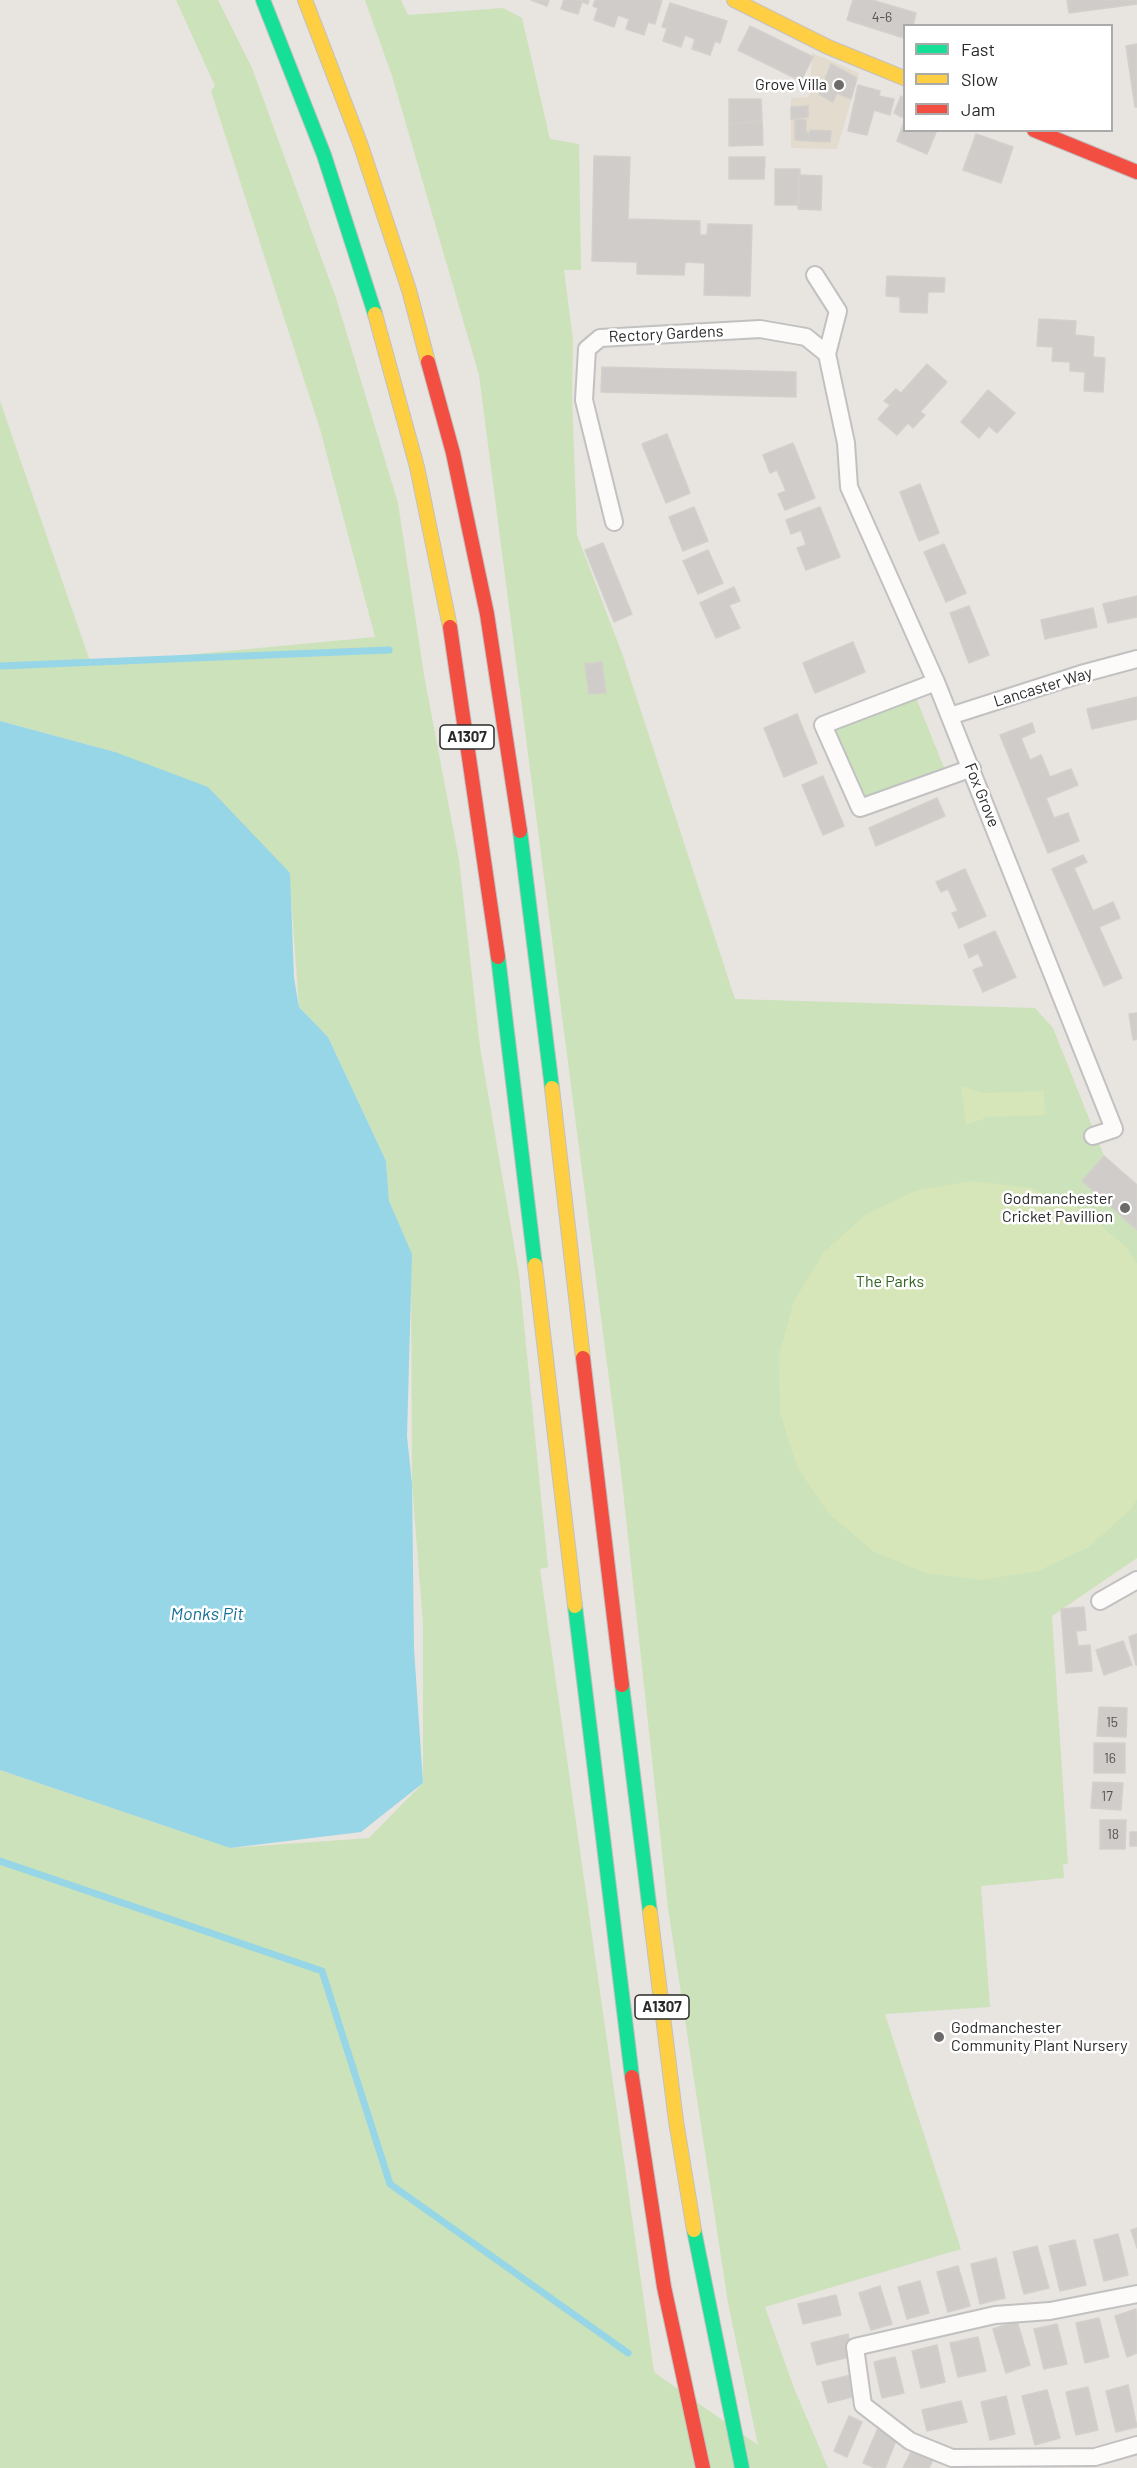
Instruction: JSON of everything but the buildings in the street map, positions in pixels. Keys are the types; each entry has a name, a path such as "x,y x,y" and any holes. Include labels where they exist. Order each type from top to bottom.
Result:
{"main road":[{"name":"A1307","path":"263,0 324,155 371,300 417,467 449,622 499,966 637,2121 664,2287 703,2468"},
{"name":"A1307","path":"305,0 360,143 409,290 453,453 487,614 511,763 537,962 604,1543 676,2121 702,2277 742,2468"},
{"path":"734,0 828,47 903,78"},
{"path":"1039,132 1137,172"}],"street":[{"path":"815,274 838,311 827,354"},
{"name":"Rectory Gardens","path":"614,522 584,400 587,349 600,338 760,329 806,337 827,354"},
{"name":"Fox Grove","path":"827,354 846,444 849,487 972,768 1114,1129 1094,1136"},
{"name":"Lancaster Way","path":"950,716 1081,674 1137,659"},
{"path":"936,682 823,725 860,808 972,768"},
{"path":"1100,1600 1137,1580"},
{"path":"1137,2294 1050,2311 995,2315 855,2347 863,2405 910,2441 952,2458 1095,2457 1137,2445"}],"shaded area":[{"path":"812,53 859,73 837,149 791,148 791,98 809,97"}],"green space":[{"name":"The Parks","path":"176,0 218,0 252,68 336,298 398,503 424,675 459,860 480,1047 519,1274 548,1567 540,1569 653,2365 655,2373 758,2445 728,2303 668,1908 621,1472 479,375 392,76 365,0 401,0 408,15 503,8 522,18 550,139 579,144 581,270 564,270 573,340 572,396 577,535 623,656 735,999 1035,1008 1053,1028 1104,1156 1137,1185 1137,1558 1052,1616 1068,1864 1063,1864 1064,1878 981,1886 990,2007 885,2014 961,2249 765,2307 794,2388 828,2468 0,2468 0,1770 230,1848 369,1838 423,1783 423,1624 412,1484 411,1259 389,1201 386,1161 328,1037 299,1007 290,883 115,752 0,721 0,401 91,664 375,637 320,429 211,91 215,86"},
{"path":"914,693 945,770 862,801 830,728"},
{"path":"961,1086 983,1093 1044,1091 1045,1115 988,1117 966,1125"},
{"name":"The Parks","path":"973,1181 1030,1188 1082,1210 1126,1247 1137,1264 1137,1499 1131,1509 1089,1547 1038,1571 981,1580 925,1573 873,1551 829,1514 797,1467 780,1412 779,1355 794,1301 824,1252 866,1214 917,1190"}],"water":[{"name":"Monks Pit","path":"0,721 115,752 208,787 290,873 294,978 299,1007 328,1037 386,1161 389,1201 412,1254 407,1436 412,1484 414,1648 423,1783 361,1832 230,1848 0,1770"}],"waterway":[{"path":"0,666 389,650"},
{"path":"0,1861 322,1971 390,2184 628,2353"}],"traffic: fast":[{"path":"263,0 324,155 375,314"},
{"path":"520,831 552,1088"},
{"path":"498,957 535,1265"},
{"path":"575,1606 632,2077"},
{"path":"622,1685 650,1912"},
{"path":"694,2230 742,2468"}],"traffic: slow":[{"path":"305,0 360,143 409,290 428,362"},
{"path":"734,0 828,47 903,78"},
{"path":"375,314 417,467 450,627"},
{"path":"552,1088 583,1358"},
{"path":"535,1265 575,1606"},
{"path":"650,1912 676,2121 694,2230"}],"traffic: jam":[{"path":"1039,132 1137,172"},
{"path":"428,362 453,453 487,614 520,831"},
{"path":"450,627 498,957"},
{"path":"583,1358 622,1685"},
{"path":"632,2077 664,2287 703,2468"}],"place":[{"name":"Grove Villa","path":"839,85"},
{"name":"Godmanchester Cricket Pavillion","path":"1125,1208"},
{"name":"Godmanchester Community Plant Nursery","path":"939,2037"}]}
